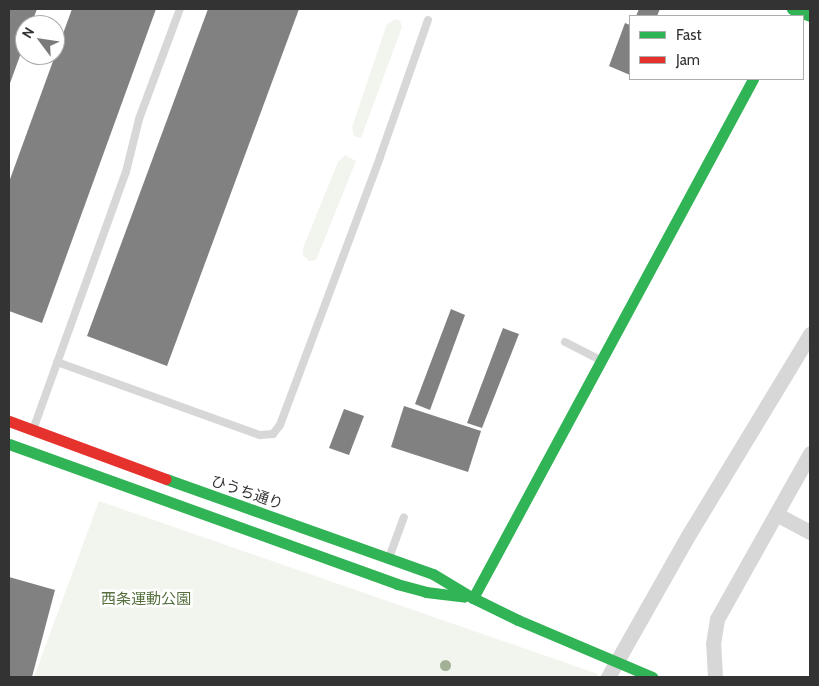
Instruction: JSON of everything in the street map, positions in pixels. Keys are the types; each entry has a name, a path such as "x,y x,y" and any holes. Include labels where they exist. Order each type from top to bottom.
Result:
{"street":[{"path":"792,9 810,16"},
{"path":"473,598 752,80"},
{"path":"608,677 690,534 810,334"},
{"name":"ひうち通り","path":"9,421 29,440 137,492 397,584 426,592 473,598"},
{"name":"ひうち通り","path":"9,444 29,440 221,500 389,557 433,574 473,598 616,663 652,677"},
{"path":"716,677 713,644 717,619 810,453"},
{"path":"776,514 810,532"}],"lane":[{"path":"29,440 126,172 139,118 180,9"},
{"path":"57,362 260,435 273,434 283,416 380,157 428,20"},
{"path":"565,342 600,360"},
{"path":"389,557 404,517"}],"green space":[{"path":"395,19 400,21 402,27 361,138 354,136 352,127 387,24"},
{"path":"345,155 356,161 316,260 309,261 303,255 303,248 338,162"},
{"name":"西条運動公園","path":"99,501 598,674 596,677 34,677"}],"building":[{"path":"9,9 37,9 35,15 15,15 15,65 17,65 9,86"},
{"path":"72,9 156,9 42,323 9,311 9,182 52,65 65,65 65,28"},
{"path":"208,9 299,9 167,366 87,336"},
{"path":"639,9 660,9 657,15 636,15"},
{"path":"625,23 629,25 629,75 609,66"},
{"path":"451,309 465,315 430,410 415,404"},
{"path":"503,328 519,334 482,428 467,423"},
{"path":"404,406 481,431 468,472 391,447"},
{"path":"344,409 364,416 349,455 329,448"},
{"path":"9,577 55,590 32,677 9,677"}],"traffic: fast":[{"path":"792,9 810,16"},
{"path":"473,598 752,80"},
{"path":"9,444 397,584 426,592 464,597"},
{"path":"166,479 433,574 473,598 518,620 652,677"}],"traffic: jam":[{"path":"9,421 166,479"}]}
